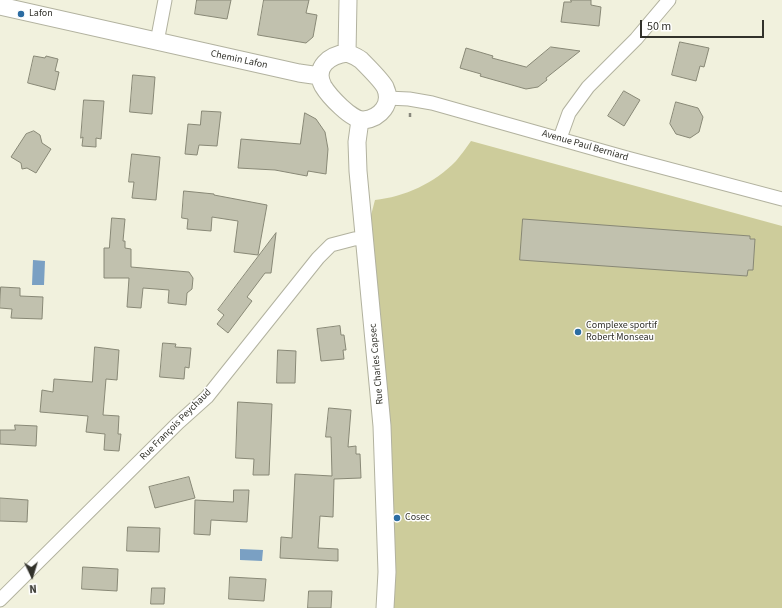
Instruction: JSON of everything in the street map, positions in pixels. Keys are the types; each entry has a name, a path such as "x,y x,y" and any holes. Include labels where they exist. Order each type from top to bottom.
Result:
{"street":[{"path":"157,42 165,0"},
{"path":"347,53 348,0"},
{"path":"560,138 569,113 588,88 636,39 663,3"},
{"name":"Chemin Lafon","path":"0,6 157,42 299,73 320,76"},
{"path":"347,53 361,60 386,88 388,98 387,104 382,112 375,117 360,120 347,113 328,93 323,85 320,76 322,67 328,59 339,54 347,53"},
{"name":"Avenue Paul Berniard","path":"388,98 432,102 627,158 782,199"},
{"name":"Rue Charles Capsec","path":"360,120 357,142 382,426 387,572 385,608"},
{"name":"Rue François Peychaud","path":"0,600 178,423 207,397 318,258 331,245 354,239 365,238"}],"shaded area":[{"name":"Complexe sportif Robert Monseau","path":"471,141 782,226 782,608 385,608 365,238 375,200 397,196 408,192 439,176 456,161"}],"water":[{"path":"33,260 45,261 44,285 32,285"},
{"path":"240,549 263,550 262,561 240,560"}],"building":[{"path":"197,0 231,0 227,19 195,14"},
{"path":"264,0 309,0 306,13 317,15 313,37 306,43 258,35"},
{"path":"571,0 591,0 591,5 601,7 599,26 561,22 564,2 571,2"},
{"path":"680,42 709,48 704,67 700,66 696,81 672,75"},
{"path":"551,47 580,51 546,78 547,80 538,87 526,89 480,76 481,74 460,68 466,48 493,56 492,58 526,67"},
{"path":"34,56 45,58 46,56 58,59 55,71 59,72 55,90 28,83"},
{"path":"133,75 155,77 152,114 130,112"},
{"path":"624,91 640,100 624,126 608,116"},
{"path":"84,100 104,101 101,139 96,138 96,147 82,146 83,137 81,138"},
{"path":"676,102 698,108 703,117 699,132 690,138 676,134 670,124"},
{"path":"202,111 221,112 217,146 199,145 197,155 185,154 188,124 200,125"},
{"path":"305,113 316,119 325,132 328,149 326,174 308,171 307,176 275,170 238,168 241,139 300,144"},
{"path":"34,131 40,135 42,143 51,149 36,173 27,168 22,169 21,163 11,157 26,134"},
{"path":"132,154 160,157 156,200 132,198 134,182 129,182"},
{"path":"184,191 214,194 267,205 258,255 234,252 238,221 212,217 211,231 187,229 188,219 182,218"},
{"path":"112,218 125,219 123,241 125,241 125,248 131,249 131,267 189,272 193,278 192,289 187,293 186,305 168,303 169,290 143,288 141,308 127,307 129,278 104,278 104,248 109,248"},
{"path":"523,219 750,236 750,239 755,239 753,270 748,270 747,276 520,260"},
{"path":"276,233 271,273 265,273 247,297 252,301 228,333 217,324 224,315 218,310"},
{"path":"1,287 20,288 20,296 43,297 42,319 11,318 12,309 0,308"},
{"path":"340,326 341,335 344,335 346,350 343,350 344,359 321,361 317,329"},
{"path":"163,343 176,344 175,347 191,348 189,368 185,367 184,379 160,377"},
{"path":"95,347 119,350 117,380 106,379 103,415 119,416 118,434 121,434 119,451 104,450 105,434 86,432 88,416 40,412 42,390 53,392 54,379 92,382"},
{"path":"278,350 296,351 295,383 277,383"},
{"path":"238,402 272,404 269,475 253,475 254,459 236,458"},
{"path":"329,408 351,410 348,447 356,446 356,454 360,454 361,478 334,479 333,517 320,516 318,548 338,549 338,561 280,558 281,537 292,538 295,474 332,476 331,437 326,437"},
{"path":"15,425 37,426 36,446 0,444 0,430 15,430"},
{"path":"189,477 195,498 155,508 149,487"},
{"path":"234,490 249,490 247,522 211,520 210,535 194,534 195,500 233,502"},
{"path":"0,498 28,500 27,522 0,521"},
{"path":"128,527 160,528 159,552 127,551"},
{"path":"83,567 118,569 117,591 82,589"},
{"path":"230,577 266,579 264,601 229,599"},
{"path":"152,588 165,588 164,604 151,604"},
{"path":"309,591 332,591 331,608 308,608"}],"place":[{"name":"Lafon","path":"21,14"},
{"name":"Complexe sportif Robert Monseau","path":"578,332"},
{"name":"Cosec","path":"397,518"}]}
